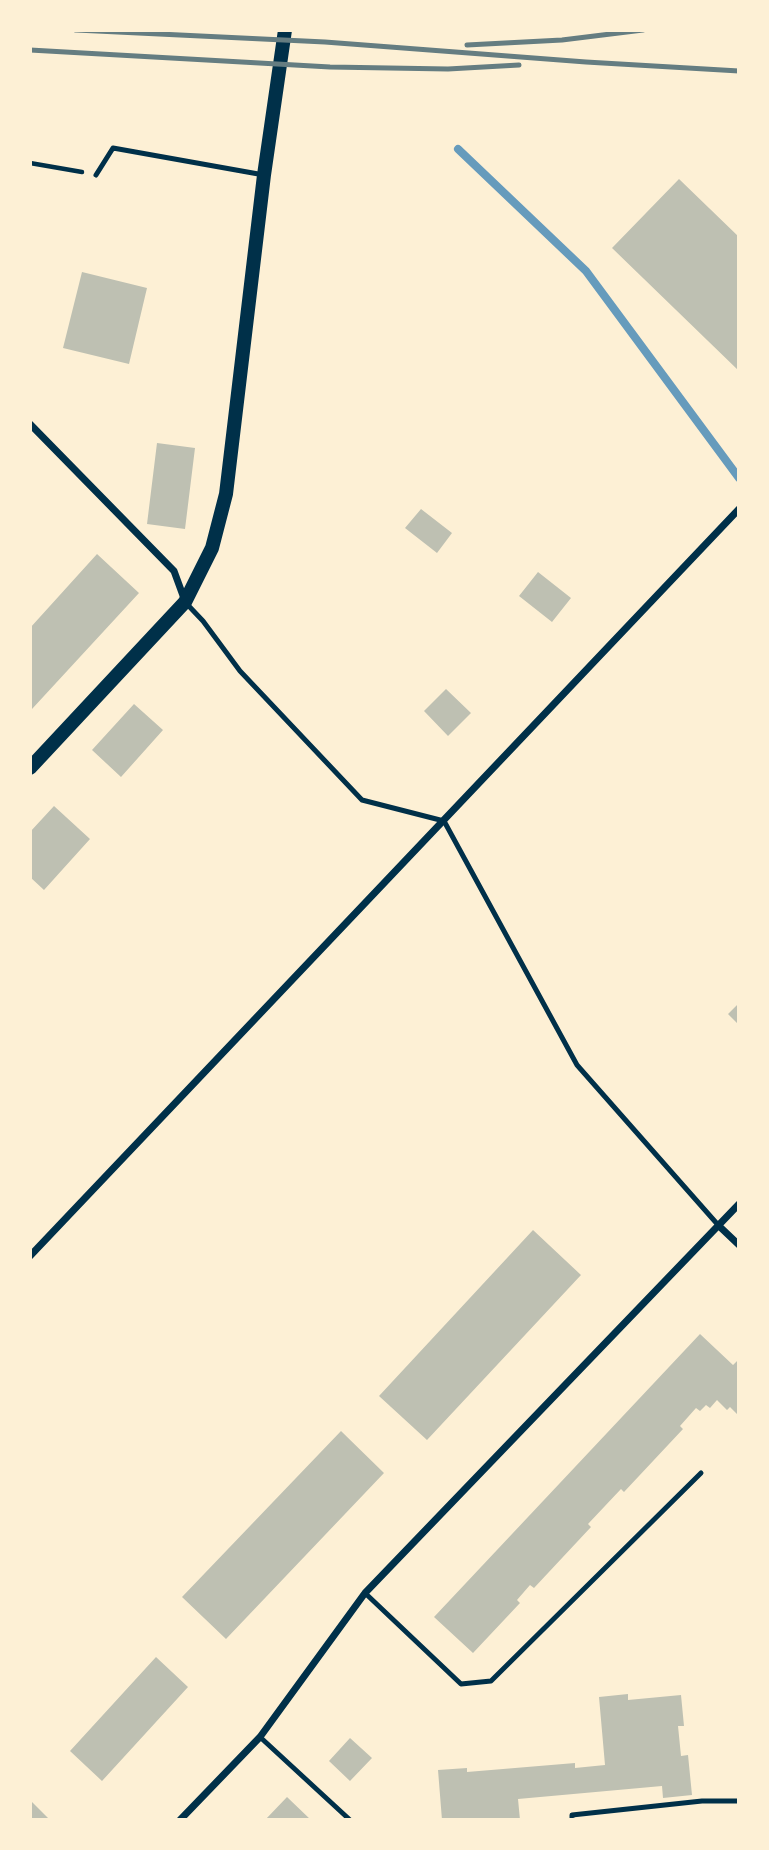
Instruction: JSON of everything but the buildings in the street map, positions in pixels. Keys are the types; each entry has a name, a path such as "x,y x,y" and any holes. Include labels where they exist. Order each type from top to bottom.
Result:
{"main road":[{"path":"30,768 185,602 212,548 226,494 264,175 285,30"}],"street":[{"path":"30,424 174,571 185,602"},
{"path":"30,1256 739,509"},
{"path":"180,1820 260,1737 365,1593 739,1204"},
{"path":"719,1226 739,1245"}],"lane":[{"path":"96,175 113,148 264,175"},
{"path":"185,602 203,621 240,671 362,800 444,821 577,1065 719,1226"},
{"path":"365,1593 461,1684 491,1681 701,1473"},
{"path":"260,1737 350,1820"},
{"path":"572,1820 572,1815 702,1801 739,1801"}],"path":[{"path":"30,163 96,175"}],"waterway":[{"path":"458,149 586,271 739,478"}],"railway":[{"path":"76,30 325,42 739,71"},
{"path":"467,45 562,40 643,30"},
{"path":"30,50 330,67 448,69 519,65"}]}
